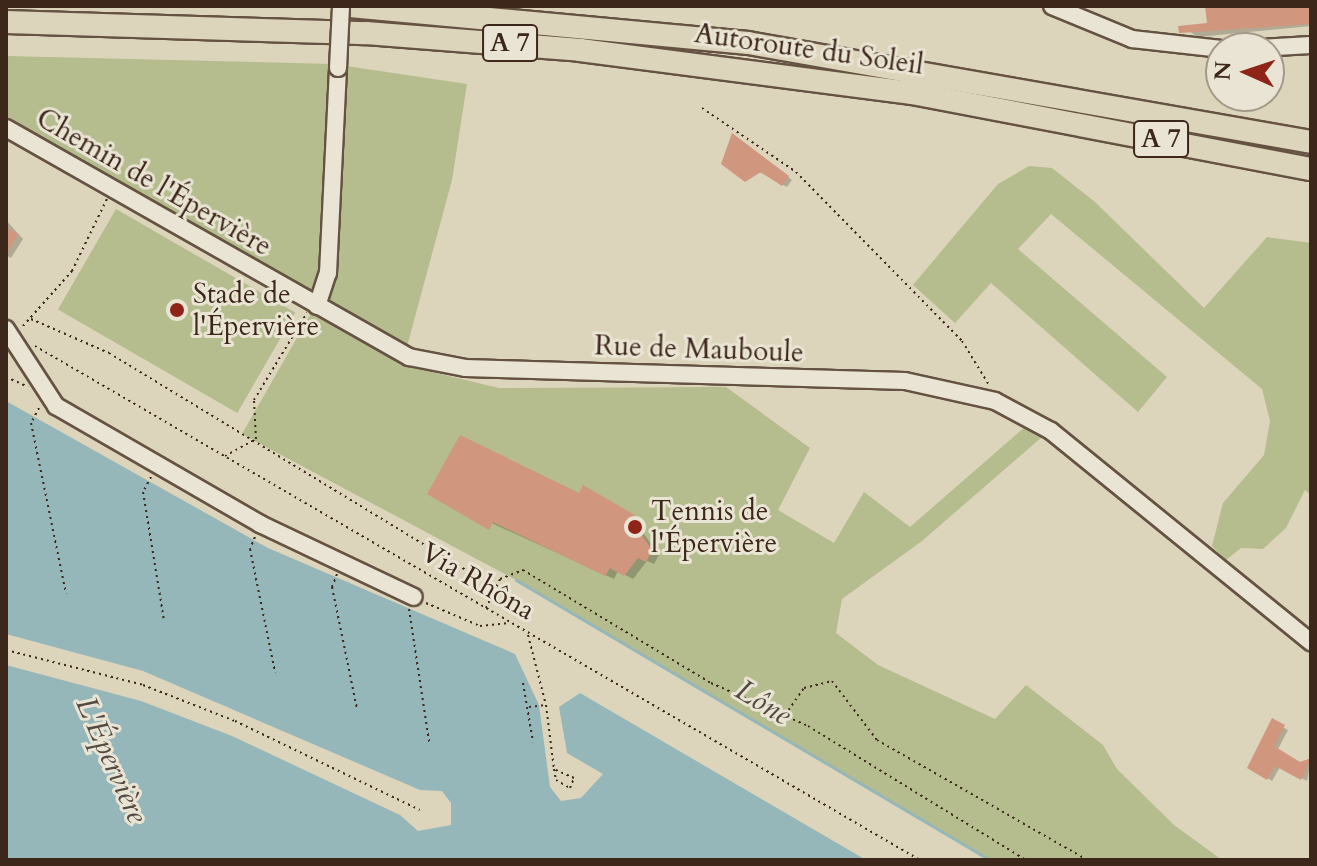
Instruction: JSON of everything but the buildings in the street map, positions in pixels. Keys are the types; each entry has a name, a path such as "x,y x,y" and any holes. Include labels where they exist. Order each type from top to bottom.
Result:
{"highway":[{"name":"Autoroute du Soleil","path":"350,6 748,43 1311,142"},
{"name":"Autoroute du Soleil","path":"6,22 351,32 580,50 912,93 1311,169"}],"street":[{"path":"317,306 328,273 341,6"},
{"path":"1052,6 1132,39 1205,47"},
{"path":"1285,46 1311,45"},
{"name":"Chemin de l'Épervière","path":"6,128 317,306"},
{"name":"Rue de Mauboule","path":"317,306 409,357 465,368 905,381 995,401 1051,431 1311,642"},
{"path":"11,332 47,395 158,466 260,524 414,597"}],"path":[{"path":"702,108 774,154 820,196 978,359 995,401"},
{"path":"11,332 30,319 72,271 109,194"},
{"path":"254,441 258,390 308,311 295,304"},
{"path":"30,319 109,353 496,588"},
{"name":"Via Rhôna","path":"11,332 920,860"},
{"path":"47,395 31,423 66,593"},
{"path":"224,456 254,441"},
{"path":"158,466 143,492 164,620"},
{"path":"260,524 250,549 275,672"},
{"path":"341,564 332,587 357,709"},
{"path":"486,609 496,588 523,570 711,683 785,715 1026,860"},
{"path":"429,741 405,618 414,597 480,626 510,623"},
{"path":"528,634 546,705 554,769 562,788 570,788 574,778 554,769"},
{"path":"6,650 143,685 235,721 420,810"},
{"path":"785,715 804,688 832,681 877,740 1087,860"},
{"path":"523,683 533,742"},
{"path":"527,707 546,705"}],"green space":[{"path":"6,56 333,64 467,84 452,180 402,365 499,388 726,387 810,448 778,510 834,543 864,492 910,527 1026,426 1042,437 922,541 842,599 836,633 878,665 995,719 1026,685 1103,745 1117,769 1174,825 1222,860 990,860 516,580 242,434 310,315 304,288 6,118"},
{"path":"1029,166 1052,168 1095,202 1204,308 1267,237 1311,243 1311,495 1305,490 1286,528 1263,549 1241,548 1226,560 1212,546 1223,503 1264,455 1270,421 1262,389 1051,214 1018,249 1167,377 1138,412 991,283 955,323 913,285 998,184"},
{"name":"Stade de l'Épervière","path":"116,209 295,312 237,413 58,309"}],"water":[{"name":"L'Épervière","path":"6,401 268,548 515,654 539,705 550,787 561,801 581,798 603,774 567,753 559,707 580,693 866,860 6,860 6,665 141,701 232,736 400,815 418,831 451,825 451,803 442,791 420,790 143,671 6,634"}],"waterway":[{"name":"Lône","path":"516,580 990,860"}],"place":[{"name":"Stade de l'Épervière","path":"177,310"},
{"name":"Tennis de l'Épervière","path":"635,527"}]}
